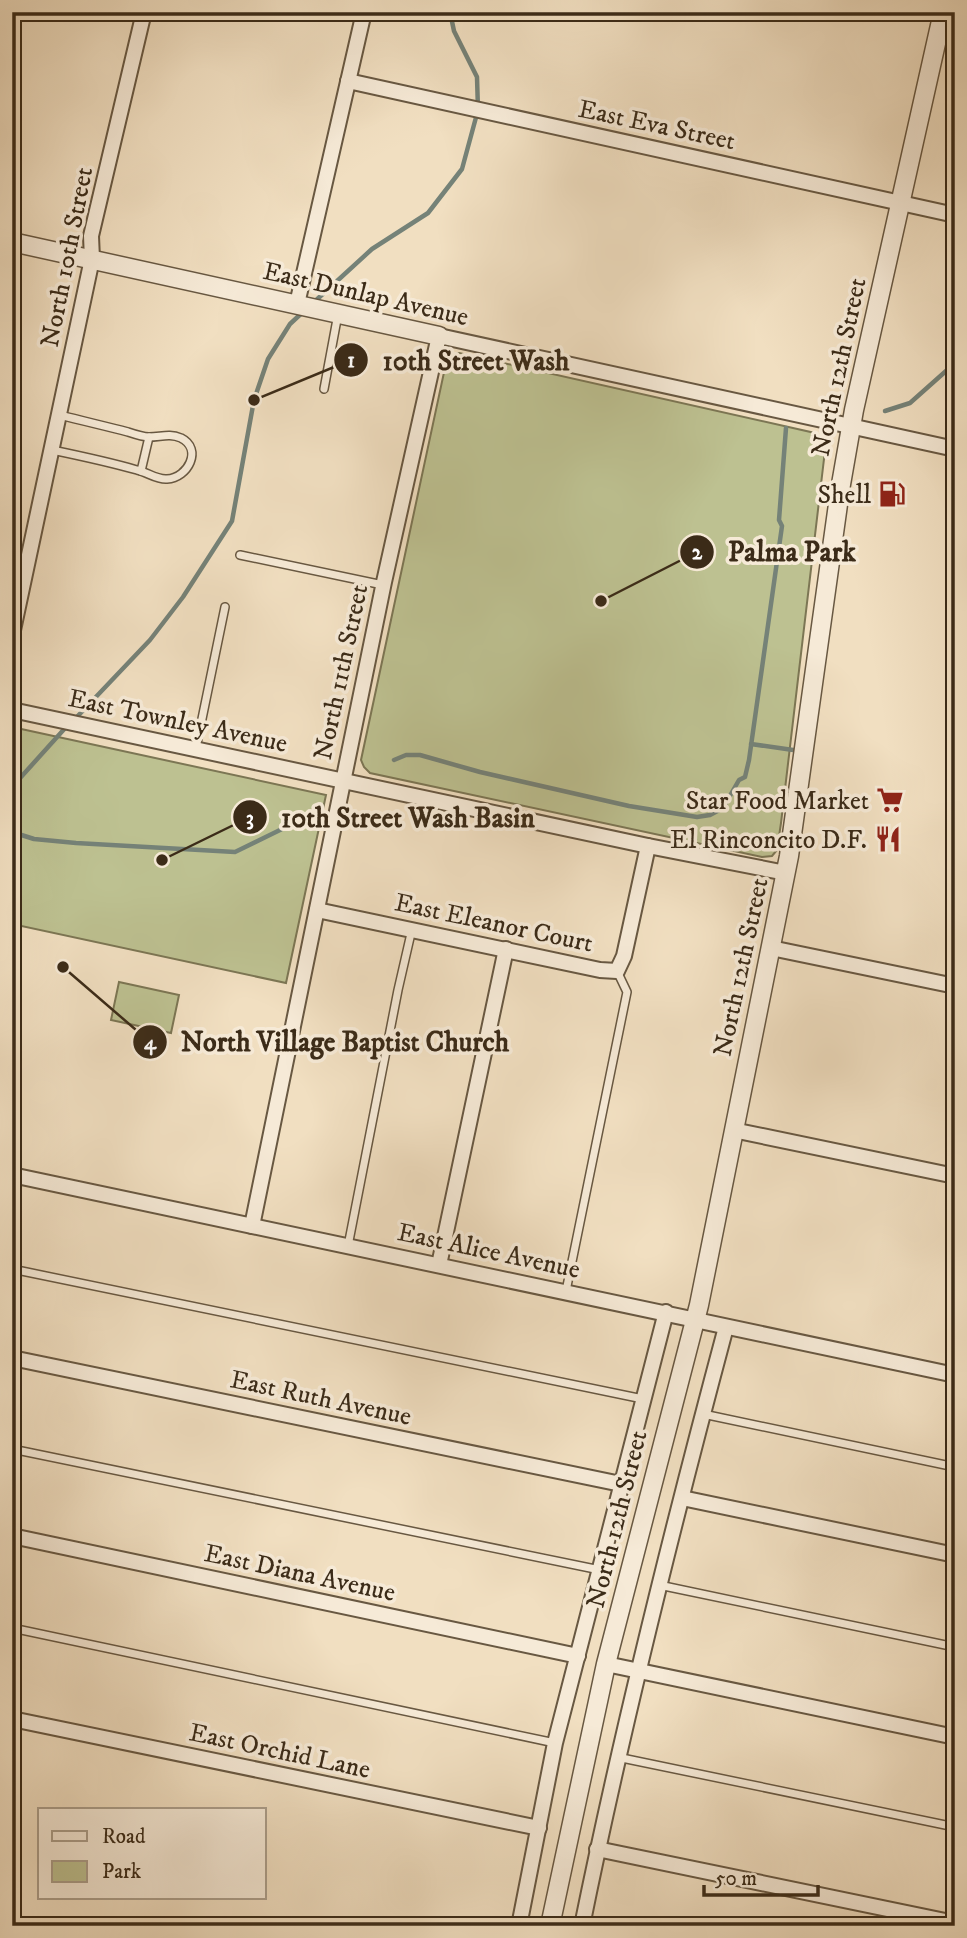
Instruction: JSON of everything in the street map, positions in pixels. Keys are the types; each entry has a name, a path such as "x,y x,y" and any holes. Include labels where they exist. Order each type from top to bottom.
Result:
{"street":[{"name":"North 10th Street","path":"12,635 92,259 91,236 144,12"},
{"path":"297,304 364,12"},
{"name":"North 12th Street","path":"550,1926 606,1664 696,1319 786,873 851,427 943,12"},
{"name":"East Eva Street","path":"348,81 955,215"},
{"name":"East Dunlap Avenue","path":"12,242 955,449"},
{"name":"North 11th Street","path":"252,1226 384,585 439,336"},
{"name":"East Townley Avenue","path":"12,710 786,873"},
{"name":"East Eleanor Court","path":"317,910 600,970 617,971 624,956 648,846"},
{"path":"771,948 955,986"},
{"path":"439,1265 506,949"},
{"path":"733,1130 955,1176"},
{"name":"East Alice Avenue","path":"12,1175 955,1375"},
{"name":"North 12th Street","path":"519,1926 555,1743 666,1312"},
{"path":"582,1926 637,1670 726,1327"},
{"name":"East Ruth Avenue","path":"12,1358 621,1484"},
{"path":"682,1498 955,1555"},
{"name":"East Diana Avenue","path":"12,1536 578,1656"},
{"path":"606,1664 955,1737"},
{"name":"East Orchid Lane","path":"12,1719 538,1828"},
{"path":"597,1849 955,1923"}],"lane":[{"path":"324,389 338,313"},
{"path":"52,450 170,479 184,471 192,459 192,449 183,439 165,434 149,437 60,415"},
{"path":"141,471 149,437"},
{"path":"240,555 384,585"},
{"path":"197,748 225,607"},
{"path":"348,1246 412,928"},
{"path":"566,1291 627,992 617,971"},
{"path":"12,1269 644,1399"},
{"path":"703,1414 955,1467"},
{"path":"12,1449 600,1570"},
{"path":"659,1585 955,1647"},
{"path":"12,1628 555,1743"},
{"path":"617,1757 955,1827"}],"green space":[{"path":"459,353 815,433 826,442 781,823 777,850 772,856 762,857 370,773 364,767 361,760 446,363 450,355"},
{"path":"12,727 326,795 286,983 12,924"},
{"path":"119,982 179,995 171,1033 111,1020"}],"waterway":[{"path":"313,303 372,249 428,213 462,169 478,110 477,77 454,31 450,12"},
{"path":"74,720 150,640 183,597 232,521 254,400 268,359 290,324 304,311"},
{"path":"885,411 910,403 955,363"},
{"path":"394,760 406,755 420,755 480,772 629,806 697,817 710,815 723,808 739,780 745,777 749,760 782,526 779,520 786,428"},
{"path":"12,787 67,726"},
{"path":"751,744 800,751"},
{"path":"12,832 34,839 76,843 235,852 280,830 303,815"}],"place":[{"name":"10th Street Wash","path":"254,400"},
{"name":"Shell","path":"892,494"},
{"name":"Palma Park","path":"601,601"},
{"name":"Star Food Market","path":"890,800"},
{"name":"El Rinconcito D.F.","path":"888,839"},
{"name":"10th Street Wash Basin","path":"162,860"},
{"name":"North Village Baptist Church","path":"63,967"}]}
